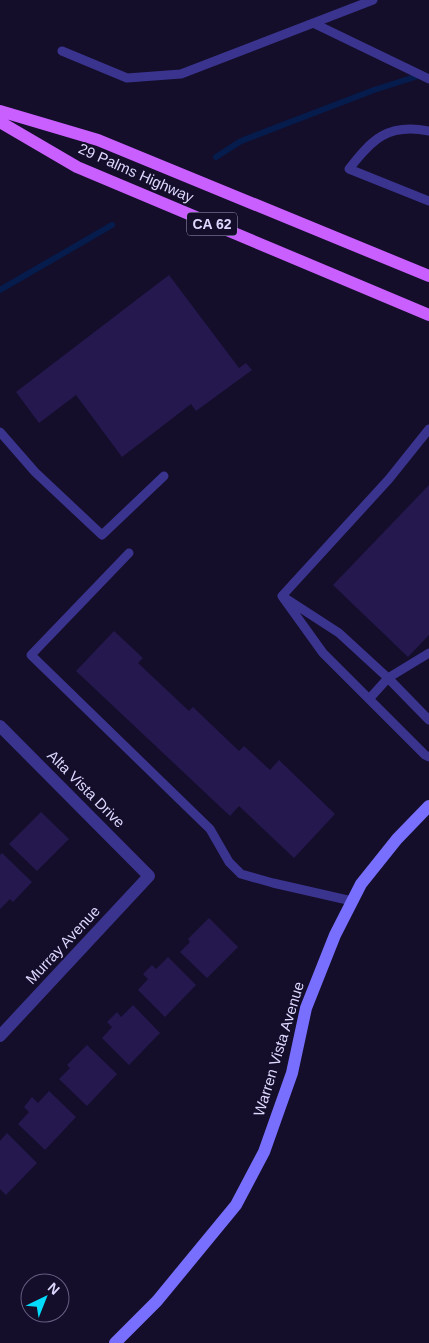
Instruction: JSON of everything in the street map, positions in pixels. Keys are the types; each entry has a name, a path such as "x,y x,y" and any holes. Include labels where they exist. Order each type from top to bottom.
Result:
{"main road":[{"name":"29 Palms Highway","path":"0,111 98,140 429,276"},
{"name":"29 Palms Highway","path":"0,122 78,167 429,315"}],"street":[{"name":"Alta Vista Drive","path":"0,726 149,876"},
{"name":"Warren Vista Avenue","path":"115,1343 157,1301 236,1205 264,1152 292,1073 306,1008 335,935 361,884 397,840 429,806"},
{"name":"Murray Avenue","path":"0,1036 149,876"}],"lane":[{"path":"62,51 127,78 181,74 373,0"},
{"path":"313,23 429,79"},
{"path":"429,131 416,128 393,130 374,139 349,169 429,201"},
{"path":"282,596 389,479 429,429"},
{"path":"0,432 35,472 102,535 164,476"},
{"path":"129,553 31,655 210,829 229,862 241,874 352,901"},
{"path":"282,596 339,633 388,678 429,720"},
{"path":"282,596 323,653 429,757"},
{"path":"370,698 388,678 429,653"}],"building":[{"path":"169,275 239,368 246,363 252,370 196,411 191,404 122,457 76,395 39,423 16,392"},
{"path":"429,485 429,635 408,657 333,585"},
{"path":"114,631 143,658 138,663 189,711 193,707 239,751 244,746 270,770 279,760 335,814 294,858 239,806 230,816 76,671"},
{"path":"41,812 69,839 37,871 9,844"},
{"path":"2,853 32,882 13,902 10,899 0,909 0,855"},
{"path":"209,918 238,947 207,978 180,952 190,942 188,939"},
{"path":"168,957 196,985 165,1017 138,990 148,979 143,974 152,965 156,969"},
{"path":"133,1005 160,1033 129,1065 102,1038 112,1027 107,1022 117,1012 121,1017"},
{"path":"87,1045 117,1074 87,1106 59,1079 70,1068 67,1065"},
{"path":"49,1091 76,1117 45,1150 18,1124 29,1112 24,1107 32,1097 38,1103"},
{"path":"7,1133 37,1163 6,1195 0,1189 0,1141"}],"waterway":[{"path":"216,157 241,141 374,90 418,76"},
{"path":"0,290 112,225"}]}
